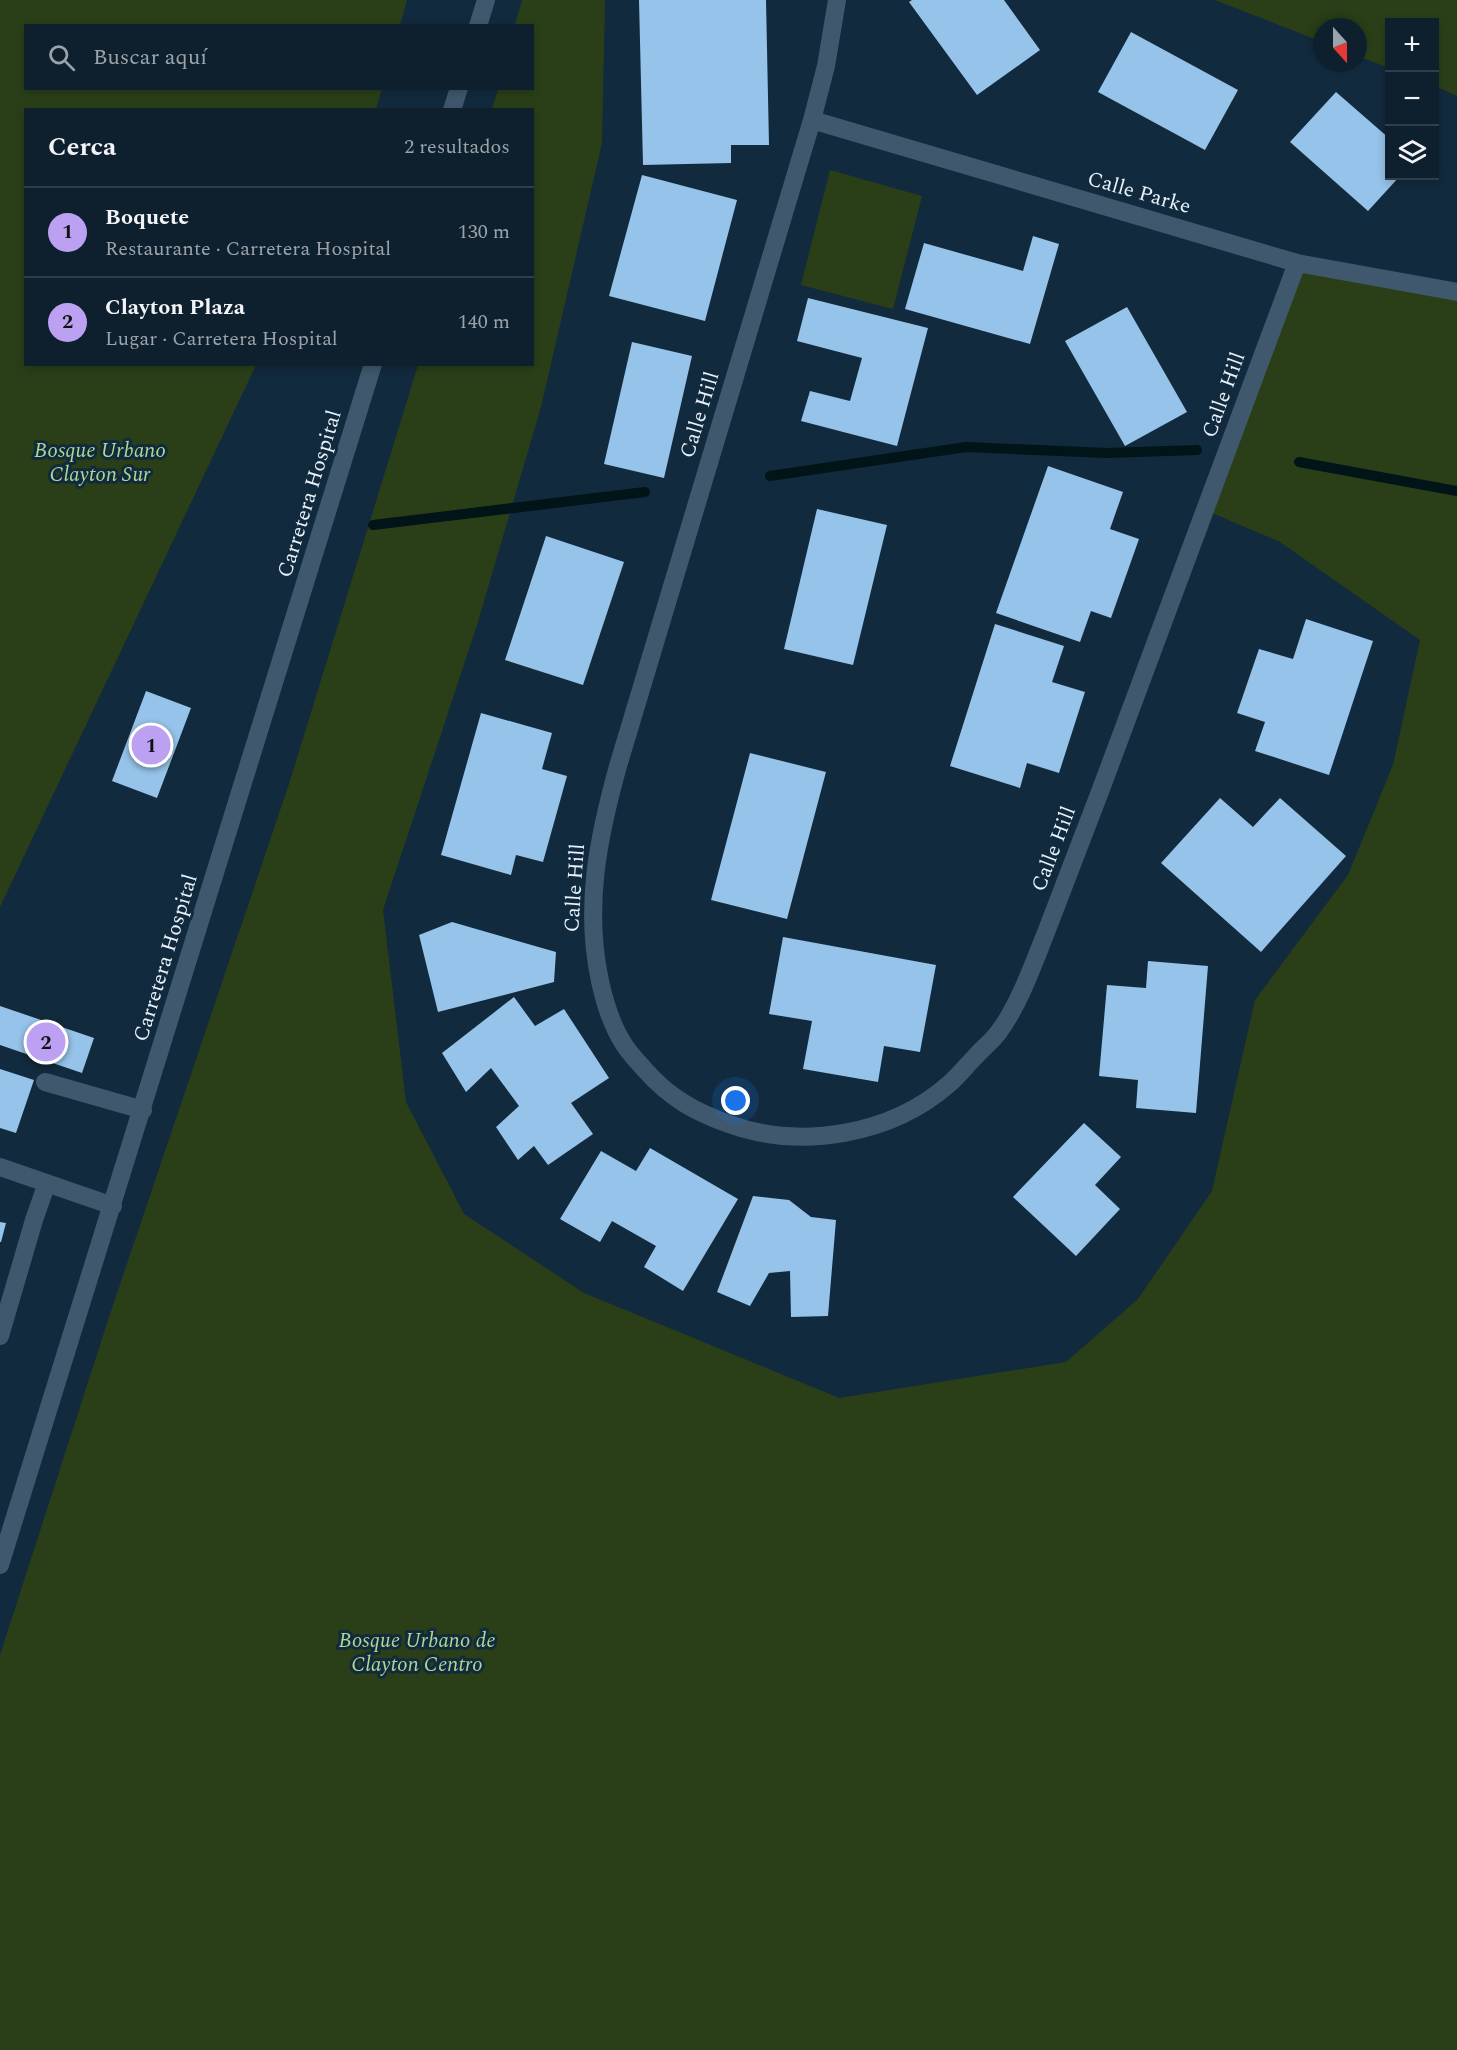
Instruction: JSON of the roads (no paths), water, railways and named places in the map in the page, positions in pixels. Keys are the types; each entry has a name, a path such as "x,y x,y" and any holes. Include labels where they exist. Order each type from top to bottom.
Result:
{"street":[{"path":"479,24 486,0"},
{"name":"Calle Hill","path":"837,0 828,56 812,120 618,766 603,819 596,863 592,904 594,952 607,1010 625,1046 649,1074 674,1098 705,1116 743,1129 779,1136 815,1137 851,1132 886,1122 918,1106 948,1085 999,1032 1027,981 1297,263"},
{"path":"453,108 458,90"},
{"name":"Calle Parke","path":"812,120 1297,263 1457,292"},
{"name":"Carretera Hospital","path":"0,1565 372,366"},
{"path":"45,1082 143,1110"},
{"path":"0,1167 113,1206"},
{"path":"0,1336 33,1220 47,1184"}],"waterway":[{"path":"770,476 966,447 1107,453 1197,450"},
{"path":"1299,462 1457,491"},
{"path":"373,525 645,492"}],"place":[{"name":"Boquete","path":"151,745"},
{"name":"Clayton Plaza","path":"46,1042"}],"park label":[{"name":"Bosque Urbano Clayton Sur","path":"100,463"},
{"name":"Bosque Urbano de Clayton Centro","path":"417,1653"}]}
